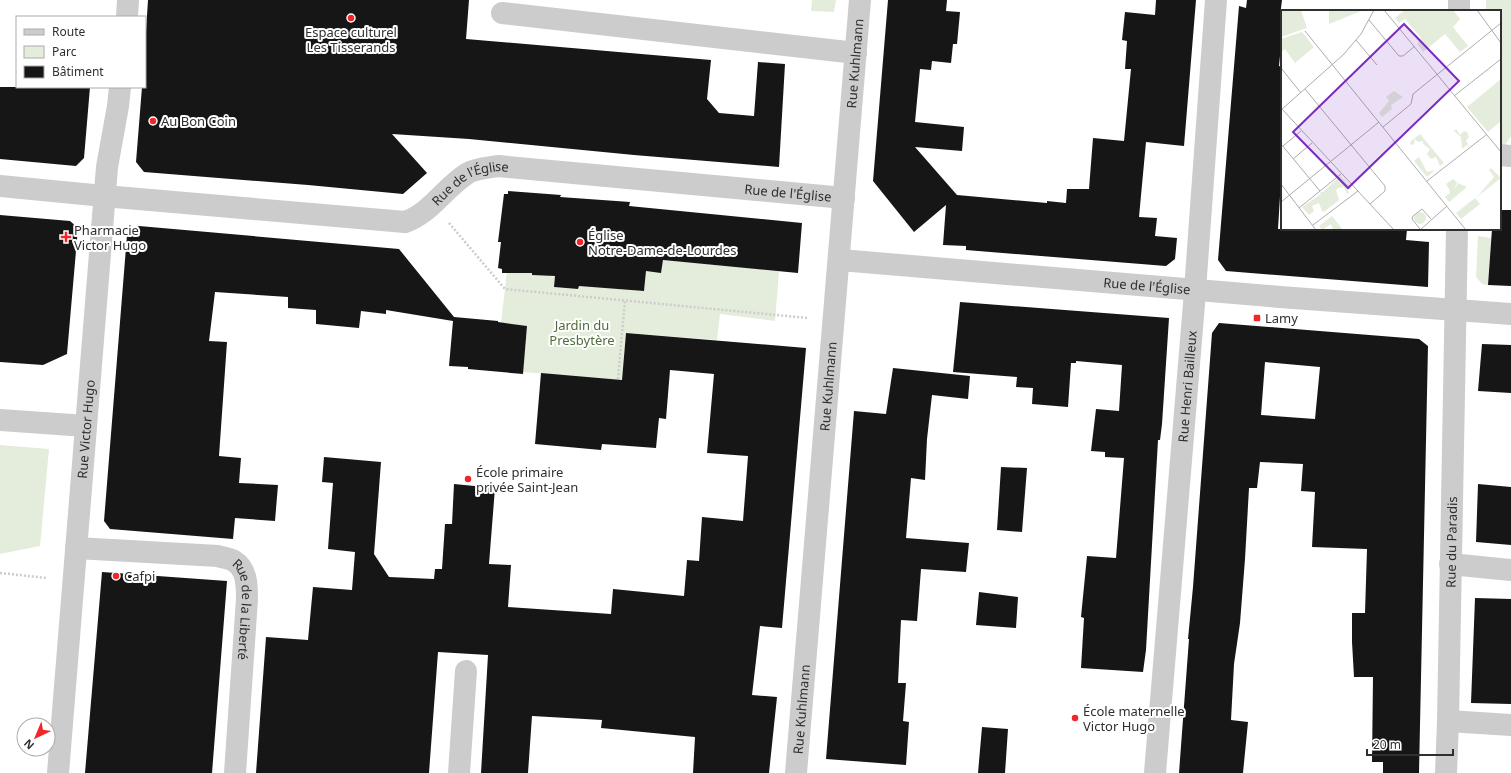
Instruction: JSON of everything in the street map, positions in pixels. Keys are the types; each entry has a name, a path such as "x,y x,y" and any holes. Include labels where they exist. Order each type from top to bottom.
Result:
{"street":[{"path":"127,16 128,0"},
{"name":"Rue Kuhlmann","path":"796,773 840,260 860,0"},
{"name":"Rue Henri Bailleux","path":"1155,773 1216,0"},
{"path":"502,13 856,53"},
{"name":"Rue Victor Hugo","path":"58,773 106,167 118,106 120,88"},
{"path":"1501,155 1511,156"},
{"name":"Rue de l'Église","path":"0,186 405,222 415,218 433,204 456,182 470,172 498,166 844,198"},
{"name":"Rue du Paradis","path":"1446,773 1456,230"},
{"name":"Rue de l'Église","path":"840,260 1511,314"},
{"path":"0,420 86,426"},
{"name":"Rue de la Liberté","path":"76,548 218,556 234,561 242,568 247,582 247,598 235,773"},
{"path":"1450,564 1511,570"},
{"path":"459,773 466,671"},
{"path":"1448,721 1511,725"}],"path":[{"path":"433,204 505,289 812,318"},
{"path":"618,379 625,300"},
{"path":"0,573 73,580"}],"green space":[{"path":"812,0 836,0 834,12 811,11"},
{"path":"1486,0 1511,0 1511,136 1505,145 1501,144 1501,10 1486,10"},
{"path":"1478,236 1491,238 1488,285 1482,284 1476,277"},
{"name":"Jardin du Presbytère","path":"663,260 779,271 775,321 720,314 717,340 626,333 622,380 523,372 527,326 501,323 507,270 512,273 515,273 515,270 532,271 532,275 550,273 550,276 553,277 555,274 554,287 578,289 579,276 608,288 644,291 646,271 661,272"},
{"path":"0,445 49,449 40,546 0,554"}],"building":[{"path":"148,0 469,0 466,39 711,60 707,99 719,113 754,116 758,62 785,64 779,167 469,139 392,134 427,173 403,194 144,172 136,162 142,88 146,88 146,31"},
{"path":"888,0 947,0 946,11 960,12 957,44 953,44 951,63 932,61 931,70 920,69 915,122 964,127 962,151 915,147 957,195 1047,203 1047,201 1066,203 1067,189 1089,189 1093,138 1124,141 1131,69 1125,69 1127,41 1122,40 1125,12 1155,15 1156,0 1196,0 1184,146 1146,142 1139,217 1157,218 1155,236 1177,238 1175,259 1166,266 966,250 966,246 943,245 946,205 914,232 873,181"},
{"path":"1247,0 1282,0 1280,16 1281,46 1279,66 1281,67 1281,180 1278,229 1407,230 1406,240 1429,242 1428,287 1226,271 1218,260 1239,6 1246,8"},
{"path":"0,87 90,88 84,158 76,166 0,159"},
{"name":"Église Notre-Dame-de-Lourdes","path":"508,191 561,195 560,197 630,202 629,206 802,223 798,273 663,260 661,273 646,271 644,291 579,286 578,289 554,287 555,276 532,275 532,273 502,273 502,269 498,268 501,242 498,242 504,194 508,194"},
{"path":"1501,210 1511,210 1511,286 1488,285 1492,230 1501,230"},
{"path":"0,215 70,221 78,228 67,354 43,365 0,362"},
{"path":"139,226 399,249 454,317 498,321 527,326 523,374 449,366 453,321 386,310 386,314 361,311 359,328 316,324 316,310 288,308 288,297 215,292 209,341 227,342 219,456 241,458 239,483 278,485 275,521 235,518 233,539 110,529 104,521 127,235"},
{"path":"960,302 1169,318 1162,424 1160,440 1158,440 1146,650 1143,672 1081,668 1084,618 1081,617 1087,556 1116,558 1124,458 1105,457 1105,452 1091,451 1096,409 1119,411 1122,365 1076,361 1076,363 1071,363 1068,407 1032,404 1033,388 1016,387 1017,377 953,372"},
{"path":"1219,323 1419,339 1428,346 1419,773 1383,773 1383,762 1372,762 1373,677 1354,677 1352,642 1352,613 1365,613 1367,549 1312,547 1315,492 1301,491 1303,464 1260,462 1257,488 1249,488 1240,623 1234,664 1231,720 1248,722 1243,773 1179,773 1212,333","holes":["1265,362 1320,367 1315,419 1261,415"]},
{"path":"626,333 806,348 782,628 760,626 752,695 777,697 769,773 693,773 695,737 601,728 602,720 532,716 528,773 481,773 488,655 438,652 429,773 256,773 266,637 308,640 313,587 352,590 355,552 328,549 333,483 322,482 324,457 381,462 374,554 389,577 434,579 435,569 442,569 445,524 452,524 454,484 495,488 489,564 511,565 508,607 611,614 613,589 684,596 687,560 699,561 702,517 743,521 748,456 707,453 714,374 670,370 666,419 659,418 656,448 602,444 601,450 535,444 541,373 622,380"},
{"path":"1482,344 1511,345 1511,393 1478,391"},
{"path":"893,368 970,376 968,399 932,395 927,439 925,480 911,478 906,538 969,543 966,572 921,569 917,621 901,620 898,683 906,683 903,721 909,722 906,765 826,759 854,411 886,414"},
{"path":"1001,467 1027,468 1022,532 997,530"},
{"path":"1478,484 1511,487 1511,545 1476,542"},
{"path":"102,572 227,581 212,773 85,773"},
{"path":"979,592 1018,597 1016,628 976,625"},
{"path":"1475,598 1511,599 1511,704 1471,703"},
{"path":"982,727 1008,729 1005,773 978,773"}],"place":[{"name":"Espace culturel Les Tisserands","path":"351,18"},
{"name":"Au Bon Coin","path":"153,121"},
{"name":"Pharmacie Victor Hugo","path":"66,237"},
{"name":"Église Notre-Dame-de-Lourdes","path":"580,242"},
{"name":"Lamy","path":"1257,318"},
{"name":"École primaire privée Saint-Jean","path":"468,479"},
{"name":"Cafpi","path":"116,576"},
{"name":"École maternelle Victor Hugo","path":"1075,718"}]}
